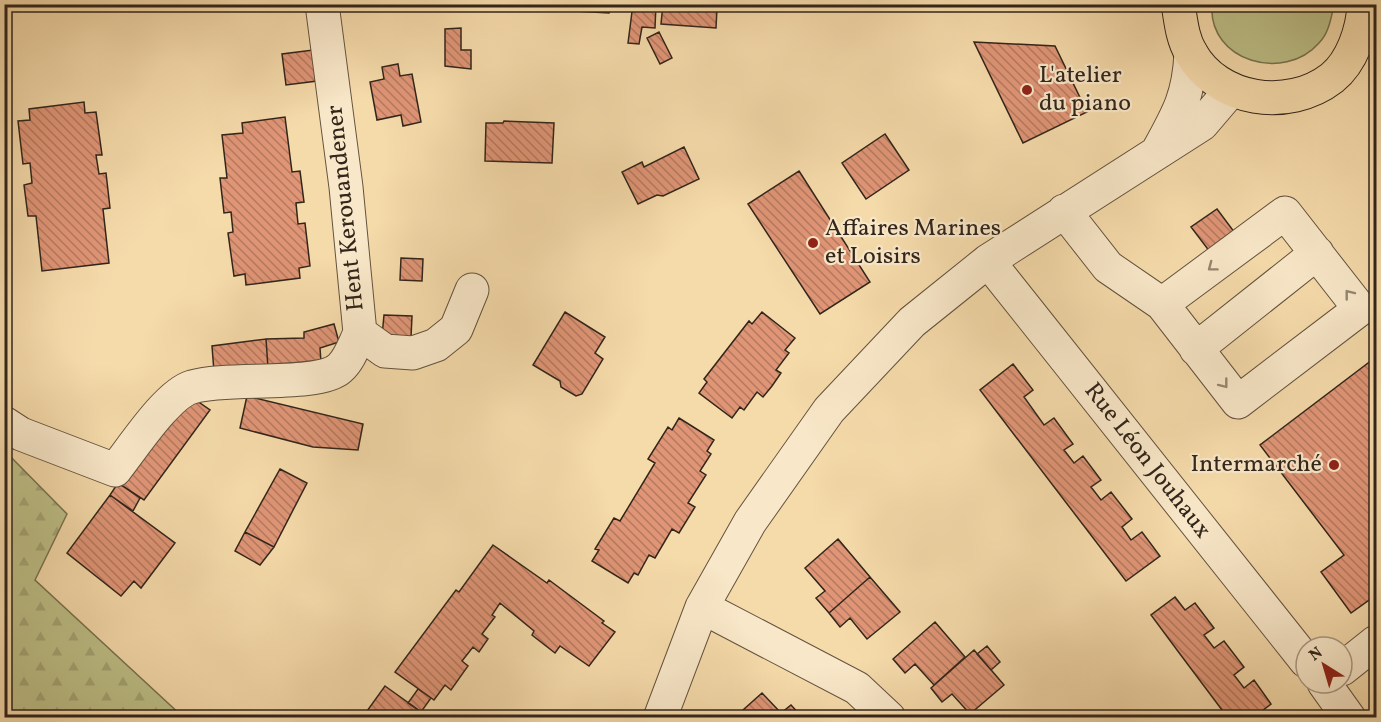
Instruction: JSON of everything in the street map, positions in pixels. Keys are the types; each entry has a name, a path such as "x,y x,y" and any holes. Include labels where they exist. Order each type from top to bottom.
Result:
{"main road":[{"path":"1178,4 1183,36 1191,53 1202,68 1215,81 1232,90 1256,98 1281,98 1309,91 1364,56 1368,9"}],"street":[{"name":"Hent Kerouandener","path":"322,4 346,187 360,333 385,351 413,353 436,345 456,329 472,290"},
{"path":"1158,151 1180,110 1190,80 1191,53"},
{"path":"660,717 702,607 750,522 829,410 912,322 988,261 1202,124 1232,90"},
{"path":"1064,211 1108,267 1162,304 1238,402 1360,309 1285,213 1162,304"},
{"path":"1196,348 1317,254"},
{"name":"Rue Léon Jouhaux","path":"988,261 1294,646"},
{"path":"4,423 21,434 115,470 166,404 190,387 222,381 319,379 339,370 350,356 360,333"},
{"path":"702,607 857,688 889,717"},
{"path":"1354,660 1377,642"},
{"path":"1333,695 1349,717"}],"green space":[{"path":"1334,4 1331,20 1319,43 1304,55 1287,62 1269,63 1251,60 1235,52 1222,40 1214,24 1212,5"},
{"path":"5,451 67,514 35,580 183,717 5,717"}],"building":[{"path":"530,4 559,4 558,7"},
{"path":"559,4 621,4 621,11 610,11 609,13 558,10"},
{"path":"633,4 656,4 655,28 642,27 639,44 628,43"},
{"path":"663,4 707,4 706,6 717,8 716,28 661,24"},
{"path":"461,28 461,50 471,50 471,69 445,66 445,29"},
{"path":"659,32 672,58 660,64 647,38"},
{"path":"974,42 1055,46 1087,112 1023,143"},
{"path":"313,50 317,81 286,85 282,54"},
{"path":"398,64 400,76 412,74 421,122 403,126 401,115 377,120 370,82 384,79 382,67"},
{"path":"84,102 85,113 96,112 102,155 96,155 99,174 106,173 110,208 103,209 109,263 42,271 36,216 28,216 24,185 32,183 30,163 23,164 18,121 30,120 29,109"},
{"path":"285,117 292,172 300,171 304,202 296,203 298,224 305,223 310,266 299,268 300,278 246,285 245,274 234,276 228,233 233,232 231,212 224,213 220,178 227,178 222,135 243,133 242,123"},
{"path":"504,121 554,123 552,163 485,161 486,123 503,123"},
{"path":"885,134 909,170 866,199 842,163"},
{"path":"684,147 699,179 663,196 657,195 638,204 622,172 642,162 644,167"},
{"path":"799,171 870,282 820,314 748,204"},
{"path":"1217,209 1235,233 1210,252 1191,227"},
{"path":"401,258 423,259 422,281 400,280"},
{"path":"565,312 605,337 595,353 603,359 582,394 576,396 561,387 560,381 533,365"},
{"path":"762,312 795,338 785,350 789,353 776,370 781,373 772,386 763,397 757,392 744,410 740,407 732,418 699,393 707,382 704,379 749,321 752,324"},
{"path":"384,315 412,316 411,337 382,336"},
{"path":"334,324 339,342 320,348 321,362 268,368 266,339 304,338 304,332"},
{"path":"266,339 268,368 214,372 212,346"},
{"path":"1376,357 1376,595 1351,613 1321,572 1344,555 1260,445"},
{"path":"1013,364 1033,390 1024,397 1044,425 1054,418 1073,444 1064,450 1074,463 1083,456 1101,480 1091,487 1101,500 1111,492 1132,519 1122,527 1131,540 1142,532 1160,556 1126,581 980,390"},
{"path":"190,396 210,410 144,500 118,483"},
{"path":"247,396 363,424 358,450 313,447 240,428"},
{"path":"679,418 714,440 707,451 711,454 700,471 706,475 688,503 695,507 679,533 672,529 655,558 649,555 638,575 634,573 628,583 592,561 599,550 595,549 614,518 620,521 655,463 648,459 668,427 672,430"},
{"path":"280,469 307,483 274,547 245,532"},
{"path":"118,483 140,498 133,511 110,495"},
{"path":"110,495 175,543 141,588 134,581 121,596 67,553"},
{"path":"245,532 274,547 260,565 235,551"},
{"path":"838,539 870,577 829,613 816,598 825,591 805,568"},
{"path":"493,545 547,583 549,580 604,621 602,623 615,632 589,666 560,646 555,653 532,635 534,631 500,603 492,615 495,617 482,634 488,639 479,652 473,647 462,661 468,666 451,690 445,685 434,700 395,672 456,590 459,592"},
{"path":"870,577 900,612 867,639 850,618 840,627 829,613"},
{"path":"1175,597 1185,610 1195,603 1214,628 1204,635 1214,648 1224,641 1244,667 1234,675 1244,688 1254,680 1271,704 1262,711 1266,718 1228,718 1151,615"},
{"path":"935,622 965,657 934,685 915,664 905,673 893,659"},
{"path":"987,646 1000,662 991,670 977,654"},
{"path":"974,650 1004,685 970,714 952,694 942,702 931,688"},
{"path":"385,686 424,714 421,718 362,718"},
{"path":"418,689 431,698 421,712 408,703"},
{"path":"762,693 781,713 791,705 803,718 734,718"},
{"path":"1019,712 1025,718 1013,718"}],"place":[{"name":"L'atelier du piano","path":"1027,90"},
{"name":"Affaires Marines et Loisirs","path":"813,243"},
{"name":"Intermarché","path":"1334,465"}]}
